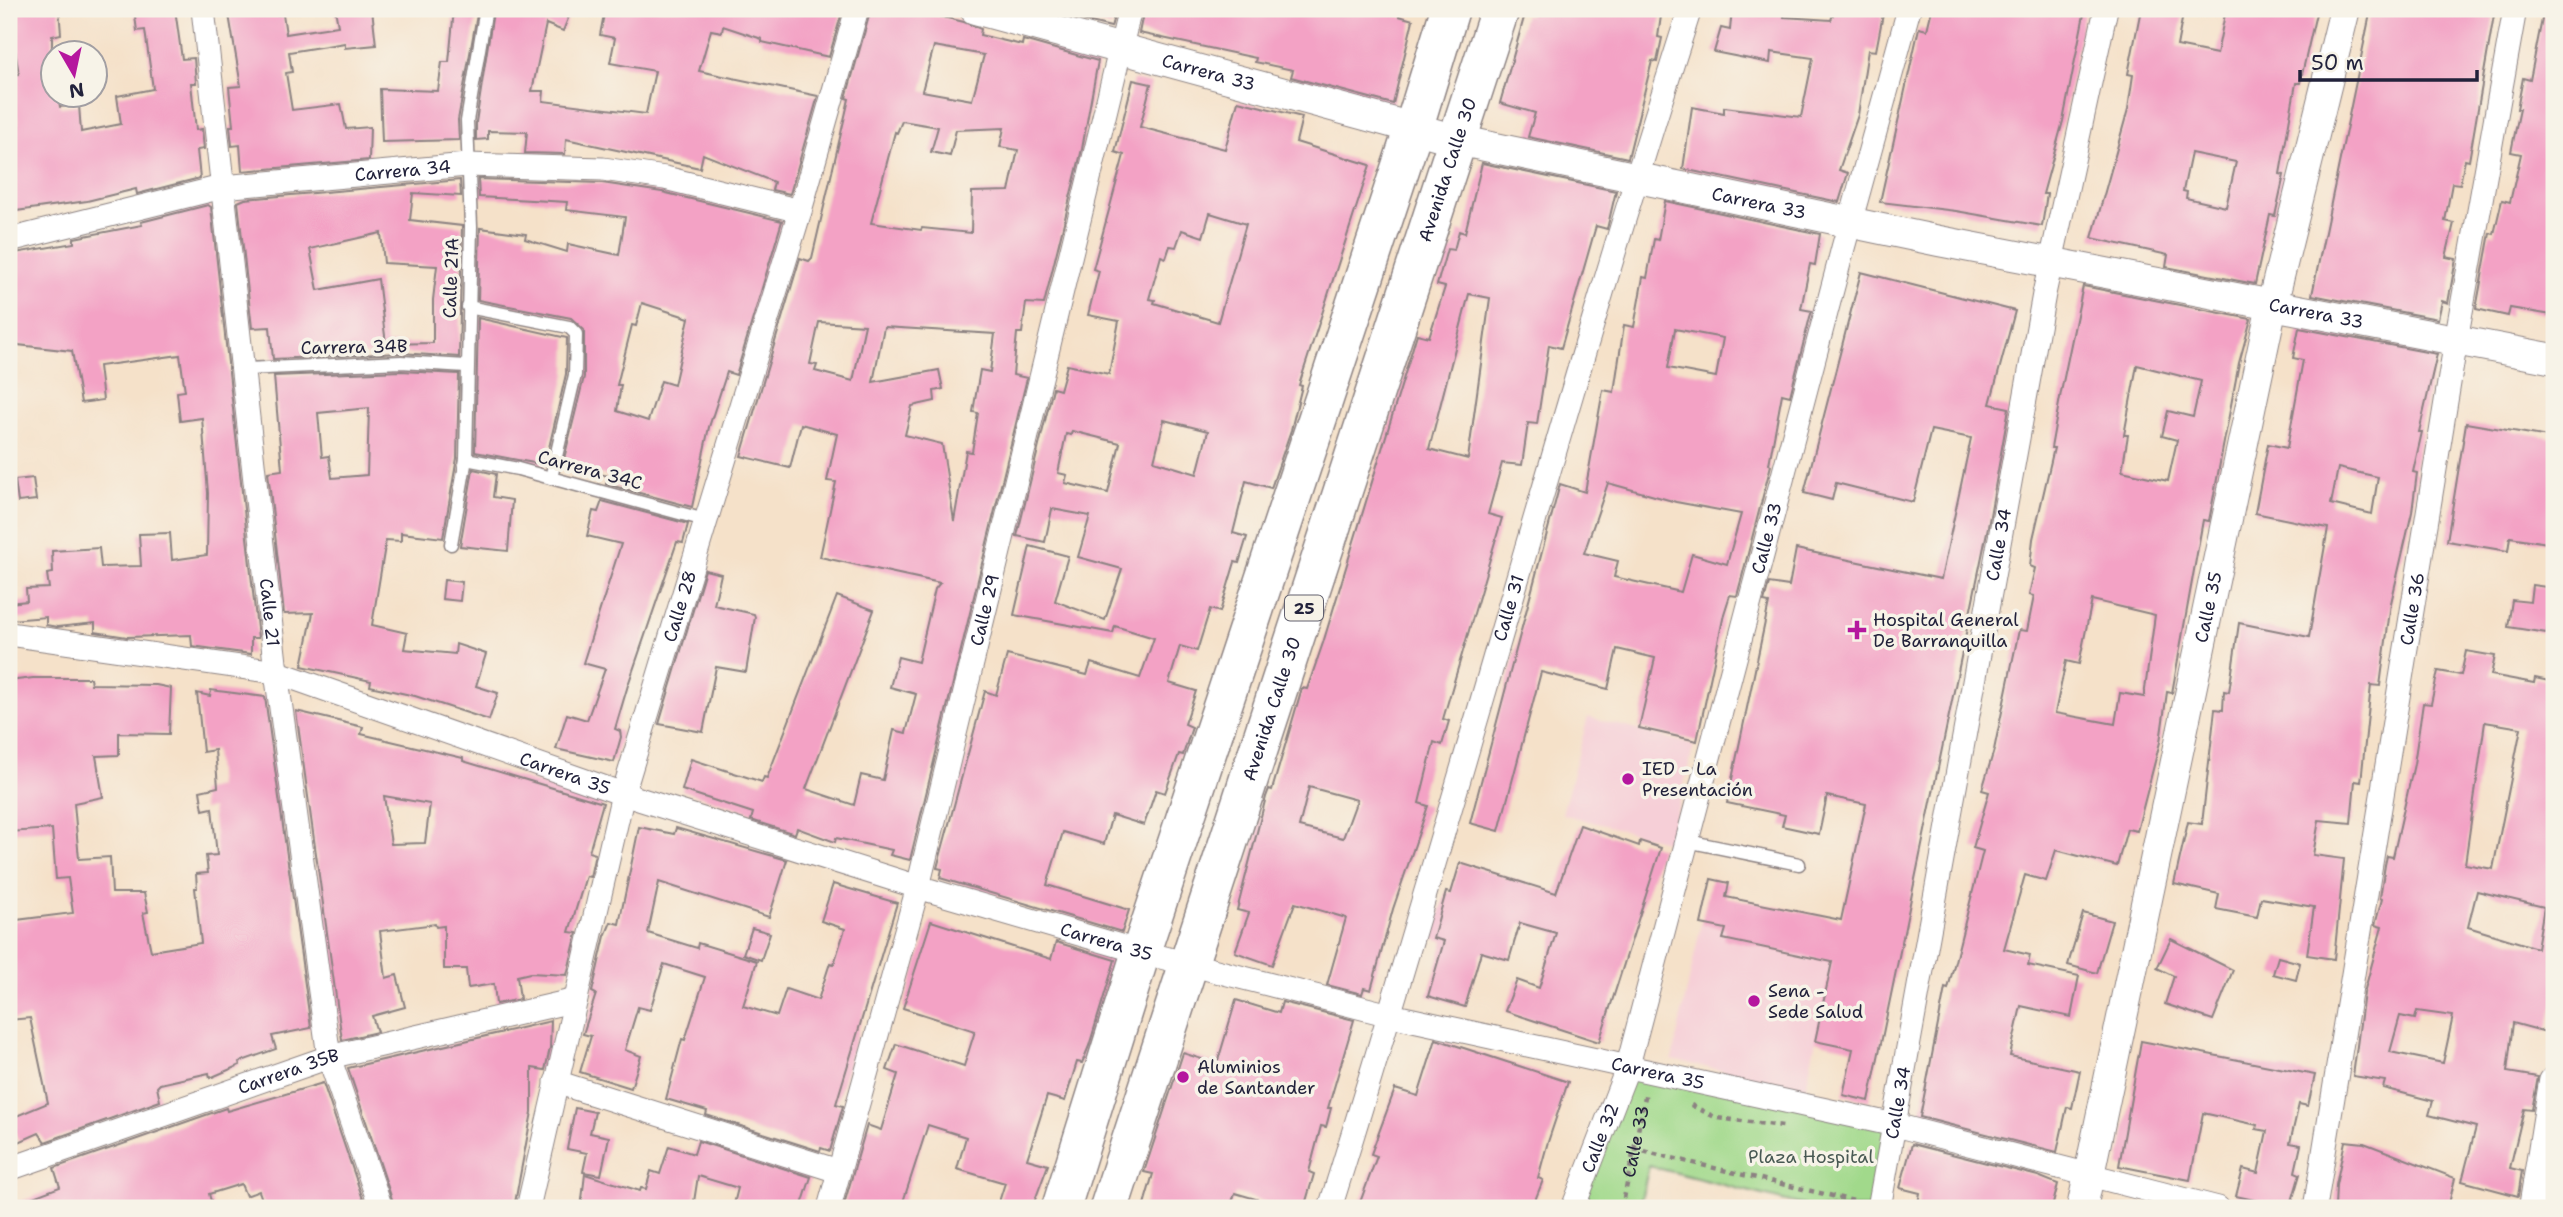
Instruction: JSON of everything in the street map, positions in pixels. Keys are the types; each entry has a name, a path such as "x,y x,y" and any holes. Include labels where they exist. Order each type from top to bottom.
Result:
{"highway":[{"name":"25","path":"1061,1208 1141,952 1413,130 1450,9"},
{"name":"Avenida Calle 30","path":"1109,1208 1500,9"}],"street":[{"name":"Calle 21","path":"203,9 276,672 329,1057 381,1208"},
{"name":"Calle 28","path":"528,1208 623,794 800,211 857,9"},
{"name":"Carrera 33","path":"975,9 1413,130 1635,180 2554,359"},
{"name":"Calle 29","path":"829,1208 918,887 1130,9"},
{"name":"Calle 31","path":"1330,1208 1390,1015 1635,180 1690,9"},
{"name":"Calle 33","path":"1638,1071 1687,841 1909,9"},
{"name":"Calle 34","path":"1879,1208 2050,261 2106,9"},
{"name":"Calle 35","path":"2082,1208 2272,304 2345,9"},
{"name":"Calle 36","path":"2315,1208 2456,340 2515,9"},
{"name":"Carrera 34","path":"9,240 222,187 467,166 603,169 665,178 800,211"},
{"name":"Carrera 35","path":"9,634 276,672 623,794 918,887 1141,952 1390,1015 1895,1125 2218,1208"},
{"name":"Carrera 35B","path":"9,1169 329,1057 576,1000"},
{"name":"Calle 32","path":"1573,1208 1638,1071"},
{"path":"556,1082 838,1171"},
{"path":"2534,1208 2554,1082"}],"lane":[{"name":"Calle 21A","path":"451,544 466,459 471,227 467,121 485,14"},
{"path":"468,307 569,327 576,334 575,375 551,478"},
{"name":"Carrera 34B","path":"244,369 401,362 466,366"},
{"name":"Carrera 34C","path":"466,459 551,478 705,520"},
{"path":"1687,841 1799,864"}],"path":[{"name":"Calle 33","path":"1622,1208 1634,1149 1638,1071"},
{"path":"1634,1149 1879,1208"}],"shaded area":[{"name":"IED - La Presentación","path":"1588,717 1694,745 1669,842 1562,814"},
{"name":"Sena - Sede Salud","path":"1701,924 1726,929 1724,939 1832,962 1806,1088 1672,1060"}],"green space":[{"name":"Plaza Hospital","path":"1627,1069 1895,1125 1879,1208 1814,1208 1649,1166 1639,1208 1576,1208"}],"building":[{"path":"12,9 59,9 61,34 52,38 38,38 38,108 79,108 81,132 121,124 117,96 153,89 145,30 137,31 134,9 175,9 182,59 194,58 196,83 191,83 196,130 202,129 204,149 197,150 200,178 137,194 136,189 87,201 9,212 9,161 13,160 9,126 18,125 10,76 19,74 10,21 13,20"},
{"path":"228,9 270,9 272,15 283,14 286,34 338,26 335,9 372,9 376,45 345,48 345,43 289,52 292,72 286,73 292,110 341,104 346,129 370,127 369,160 242,171 240,145 232,146 230,126 233,126 229,87 241,86"},
{"path":"454,9 478,9 458,120 459,140 382,142 380,89 438,91 442,62 449,62"},
{"path":"510,9 572,9 563,31 546,24 532,91 544,91 543,101 646,114 655,71 610,63 615,38 600,35 605,9 843,9 829,57 762,42 762,39 723,26 722,32 711,30 699,71 818,96 790,194 772,190 774,182 703,154 700,168 566,139 565,154 525,153 527,132 488,131 488,139 476,140 476,122 493,12 528,17"},
{"path":"871,9 909,9 964,22 981,29 980,35 1022,45 1023,40 1098,61 1082,149 1044,304 1026,303 1022,333 1017,333 1013,375 1027,378 910,860 890,855 892,850 836,838 835,842 797,828 795,834 751,820 753,813 682,790 691,759 762,782 764,777 767,778 837,596 874,610 806,789 854,805 861,775 883,780 894,730 906,733 916,694 890,687 898,657 918,662 935,589 940,583 820,557 836,482 827,481 837,434 801,424 790,468 741,456 800,258 809,261 812,258 849,99 846,98","holes":["934,46 984,55 972,100 922,91","902,121 938,127 931,152 950,156 956,130 1004,128 1000,147 1018,150 1009,191 972,192 971,233 871,223 895,132 897,133","819,322 865,325 853,381 815,371 817,365 810,364","884,327 995,334 990,372 980,370 973,412 978,413 972,452 966,451 954,521 942,444 905,435 912,406 935,401 934,391 943,389 939,370 873,382"]},
{"path":"1063,9 1116,9 1111,27 1062,15"},
{"path":"1144,9 1401,9 1399,16 1413,20 1393,104 1291,77 1293,70 1255,62 1256,58 1139,33"},
{"path":"1531,9 1662,9 1658,37 1662,38 1657,62 1652,61 1628,158 1528,137 1535,113 1500,103 1525,14 1529,16"},
{"path":"1732,9 1785,9 1784,17 1831,20 1835,9 1884,9 1876,51 1868,50 1858,115 1839,170 1848,173 1839,202 1683,169 1692,107 1724,113 1724,107 1801,117 1813,58 1771,52 1770,63 1714,52 1721,28 1730,30"},
{"path":"1932,9 2085,9 2063,121 2043,194 2047,194 2042,226 1956,211 1880,202 1919,28 1927,30"},
{"path":"2141,9 2184,9 2177,46 2217,54 2226,9 2273,13 2274,9 2317,9 2300,83 2296,83 2280,174 2284,175 2275,216 2270,215 2255,284 2166,267 2168,255 2092,238 2128,109 2133,75 2128,74","holes":["2191,153 2236,162 2226,207 2186,198 2187,192 2183,191"]},
{"path":"2371,9 2495,9 2469,161 2465,160 2460,184 2452,183 2445,221 2454,223 2446,257 2456,259 2448,303 2442,301 2438,319 2312,295"},
{"path":"2544,9 2554,9 2554,149 2551,165 2554,166 2554,301 2552,315 2510,308 2508,316 2476,309 2490,233 2494,234 2502,200 2510,202 2521,154 2511,152 2520,109 2517,109 2523,78 2530,80"},
{"path":"1133,80 1151,84 1140,127 1225,149 1238,101 1302,117 1296,142 1370,165 1299,385 1302,386 1291,430 1271,488 1246,481 1233,533 1247,537 1239,563 1235,562 1220,612 1210,609 1197,651 1180,646 1169,683 1196,691 1185,724 1192,727 1183,755 1179,754 1165,793 1156,790 1144,825 1112,815 1104,844 1063,832 1047,885 1129,910 1122,932 940,878 942,869 937,868 985,691 996,695 1007,655 1087,675 1091,663 1140,678 1154,638 1115,626 1113,633 1014,615 1030,546 1068,556 1055,601 1105,620 1122,569 1078,557 1090,516 1052,509 1045,542 1017,536 1053,388 1060,390 1067,365 1109,374 1119,321 1088,315 1099,271 1093,269 1124,155 1115,152","holes":["1210,213 1246,224 1218,322 1154,303 1155,300 1149,299 1161,256 1166,258 1170,246 1176,247 1182,230 1203,237","1164,420 1208,431 1197,474 1154,461","1072,431 1120,443 1108,493 1065,483 1067,475 1058,473 1066,434 1071,435"]},
{"path":"1482,163 1616,191 1607,229 1596,226 1561,348 1549,345 1537,424 1528,423 1522,465 1502,463 1488,514 1502,518 1443,719 1449,721 1442,745 1434,742 1419,803 1428,806 1393,909 1371,990 1364,988 1362,994 1327,985 1346,918 1295,903 1272,965 1235,952 1249,913 1237,910 1266,797 1269,789 1272,790 1302,688 1307,689 1323,643 1417,334 1429,337 1445,287 1437,285 1447,249 1454,250 1459,231 1465,233","holes":["1469,294 1490,298 1468,459 1429,449","1309,787 1357,800 1343,838 1299,827"]},
{"path":"478,179 602,183 662,192 782,221 736,375 727,372 709,427 692,507 606,484 609,476 562,467 584,377 584,330 571,318 478,300 480,228 526,234 525,239 567,252 568,244 619,255 625,217 566,210 567,202 479,197","holes":["642,303 689,318 674,385 661,381 648,421 617,411 621,385 617,385 632,325 636,326"]},
{"path":"460,180 461,196 413,193 410,220 462,226 459,357 401,353 273,359 270,327 252,328 238,202 245,199","holes":["381,233 384,263 437,266 433,300 433,343 386,344 378,279 318,290 310,249"]},
{"path":"1665,201 1820,234 1815,265 1810,264 1801,309 1812,311 1790,396 1782,394 1769,464 1771,465 1737,596 1730,595 1724,614 1697,741 1639,728 1655,658 1617,649 1608,689 1541,672 1499,831 1470,823 1560,484 1585,492 1603,390 1614,392 1624,325 1634,327 1643,277 1647,278 1654,239 1658,240","holes":["1675,329 1723,338 1716,377 1668,368","1608,483 1676,502 1741,514 1727,564 1692,554 1681,592 1614,577 1618,561 1584,553"]},
{"path":"208,205 211,207 258,638 251,638 251,654 192,646 191,635 127,637 95,632 95,623 57,627 46,625 46,617 11,620 9,603 27,601 26,589 49,588 47,574 53,573 52,551 99,548 101,567 141,566 139,534 170,533 172,560 207,555 208,493 202,418 180,421 177,392 185,391 180,355 99,366 103,400 81,403 72,351 9,344 9,254 74,243 74,238 142,225 141,222"},
{"path":"1861,272 2015,311 1990,404 2009,408 1988,527 1869,1101 1843,1095 1853,1049 1815,1041 1832,962 1723,939 1726,929 1701,924 1711,879 1729,883 1726,897 1841,920 1866,804 1827,796 1819,834 1782,826 1785,815 1727,803 1769,603 1764,602 1769,583 1789,586 1796,549 1941,579 1971,438 1931,430 1913,502 1836,483 1832,500 1804,493"},
{"path":"2083,286 2251,319 2239,363 2209,521 2203,520 2172,693 2167,692 2160,742 2137,831 2127,829 2117,866 2056,850 2046,881 2025,875 2004,949 2030,955 2028,965 2079,976 2071,1017 2021,1006 2010,1056 2080,1071 2072,1108 2067,1107 2057,1152 1920,1117 1945,988 1948,989 1983,851 1973,848 1989,792 1982,790 1994,750 2019,630 2027,631 2034,596 2029,595 2035,568 2030,566 2033,539 2054,448 2051,448","holes":["2137,365 2201,381 2193,417 2168,411 2162,436 2177,440 2168,481 2122,471 2128,435 2124,435","2092,600 2155,615 2144,697 2120,693 2115,724 2055,713 2066,661 2079,664"]},
{"path":"478,318 567,338 566,374 545,465 475,452"},
{"path":"2299,328 2437,354 2419,432 2422,432 2413,472 2417,473 2412,512 2391,603 2380,686 2371,685 2361,782 2355,781 2351,823 2319,820 2313,855 2344,859 2334,959 2307,955 2314,907 2261,898 2257,917 2216,909 2219,894 2174,884 2188,822 2202,824 2215,709 2223,710 2224,691 2229,692 2239,623 2309,637 2328,528 2255,513 2268,444 2287,448 2303,360 2293,358","holes":["2338,468 2378,477 2372,514 2331,504"]},
{"path":"401,371 459,374 457,458 443,538 401,533 401,541 386,540 372,625 407,633 404,649 455,654 456,644 486,654 476,686 498,693 489,720 415,696 370,686 371,681 302,666 313,613 284,614 268,472 282,470 274,376","holes":["369,408 367,475 332,478 329,456 322,457 318,413"]},
{"path":"2466,423 2554,438 2554,544 2510,537 2508,551 2447,541"},
{"path":"473,469 496,474 493,497 512,500 508,551 460,546"},
{"path":"33,478 36,500 18,502 15,480"},
{"path":"602,501 688,524 683,543 677,542 628,685 615,729 620,731 621,737 614,762 556,749 567,714 587,720 605,669 583,663 621,544 587,536 593,511 598,512"},
{"path":"705,570 721,574 714,605 754,614 755,617 746,672 716,667 703,732 659,724"},
{"path":"444,580 462,582 460,601 442,599"},
{"path":"2532,585 2554,588 2547,633 2508,627 2512,600 2530,602"},
{"path":"2466,651 2495,656 2491,675 2534,683 2535,678 2554,682 2554,1002 2546,1032 2513,1023 2507,1072 2538,1077 2532,1110 2524,1109 2510,1168 2522,1171 2518,1196 2462,1181 2476,1127 2429,1115 2433,1101 2383,1088 2385,1081 2353,1076 2364,993 2382,927 2375,925 2382,899 2385,865 2387,856 2393,857 2414,764 2423,703 2431,704 2438,671 2461,675","holes":["2485,722 2521,728 2493,869 2465,864","2477,891 2544,907 2537,948 2468,927","2417,1011 2453,1016 2443,1063 2390,1052 2400,1016 2415,1019"]},
{"path":"33,678 90,678 91,684 156,685 171,688 169,734 119,733 119,755 96,756 103,797 74,803 79,859 110,857 112,893 144,893 148,912 143,913 151,951 201,943 196,874 208,873 206,856 217,855 212,808 203,810 200,791 218,787 215,750 203,752 197,693 210,696 211,690 265,697 311,1028 272,1036 276,1049 239,1062 240,1065 210,1078 209,1073 160,1084 157,1087 160,1101 45,1142 39,1133 19,1142 9,1119 48,1103 30,1018 9,1020 9,921 73,913 68,878 56,879 52,829 9,832 9,681"},
{"path":"296,711 363,727 361,734 463,758 463,761 603,803 589,852 595,854 590,877 586,876 569,932 577,933 567,975 530,973 517,976 520,999 496,1004 494,984 468,988 466,969 444,969 444,926 436,927 435,924 380,931 386,978 397,975 405,1007 372,1016 377,1032 342,1040","holes":["384,796 430,804 425,843 391,844"]},
{"path":"1580,825 1639,846 1640,841 1661,848 1599,1042 1505,1011 1517,980 1539,988 1556,933 1520,923 1509,960 1481,952 1465,1007 1428,996 1444,941 1433,938 1446,892 1451,893 1460,863 1556,893"},
{"path":"639,827 674,834 676,828 787,860 769,917 659,882 648,933 697,948 698,943 757,961 743,1006 777,1016 786,989 818,1000 830,963 834,964 845,929 821,921 833,884 897,903 836,1104 843,1106 830,1151 821,1148 820,1151 706,1115 707,1111 666,1099 682,1039 685,1040 705,977 664,964 650,1010 638,1007 625,1050 641,1056 631,1088 580,1072 591,1036 583,1034 596,994 592,992 605,936 611,922 619,924"},
{"path":"2083,913 2112,921 2097,973 2068,965"},
{"path":"931,921 1051,959 1056,942 1115,960 1089,1046 1082,1063 1077,1062 1065,1101 1047,1096 1027,1159 1048,1165 1032,1208 997,1208 1005,1183 957,1169 966,1137 928,1125 901,1208 843,1208 867,1125 881,1130 898,1074 887,1070 896,1044 964,1066 975,1031 903,1008"},
{"path":"752,928 770,933 761,960 743,954"},
{"path":"2171,939 2233,970 2213,1020 2165,1004 2174,976 2157,968"},
{"path":"2278,957 2300,963 2296,980 2273,974"},
{"path":"1236,1000 1279,1013 1282,1002 1354,1020 1328,1108 1331,1108 1326,1127 1321,1126 1309,1172 1314,1174 1304,1208 1287,1208 1235,1193 1230,1208 1143,1208 1153,1174 1144,1172 1183,1053 1217,1064"},
{"path":"551,1021 550,1048 545,1070 532,1068 532,1112 514,1208 395,1208 348,1068"},
{"path":"1436,1039 1568,1082 1538,1178 1543,1180 1532,1208 1358,1208 1377,1156 1371,1154 1395,1089 1418,1096"},
{"path":"2141,1041 2315,1075 2308,1106 2299,1104 2290,1143 2301,1145 2295,1172 2300,1174 2290,1208 2236,1196 2243,1169 2258,1173 2267,1131 2256,1129 2257,1125 2203,1113 2190,1180 2119,1166"},
{"path":"323,1083 366,1208 265,1208 259,1191 246,1196 241,1184 209,1194 213,1208 9,1206 60,1187 54,1168 226,1108 227,1111"},
{"path":"575,1108 595,1112 590,1133 609,1137 601,1175 583,1172 587,1153 567,1149"},
{"path":"698,1141 811,1177 801,1208 733,1208 738,1188 698,1176 693,1208 581,1208 585,1174 640,1191 641,1188 646,1189 651,1171 660,1174 669,1146 694,1154"},
{"path":"2345,1141 2364,1143 2455,1178 2448,1208 2335,1208 2336,1185"},
{"path":"1912,1144 2038,1176 2058,1184 2052,1208 1917,1208 1920,1193 1900,1188"}],"place":[{"name":"Hospital General De Barranquilla","path":"1857,630"},
{"name":"IED - La Presentación","path":"1628,779"},
{"name":"Sena - Sede Salud","path":"1754,1001"},
{"name":"Aluminios de Santander","path":"1183,1077"}]}
